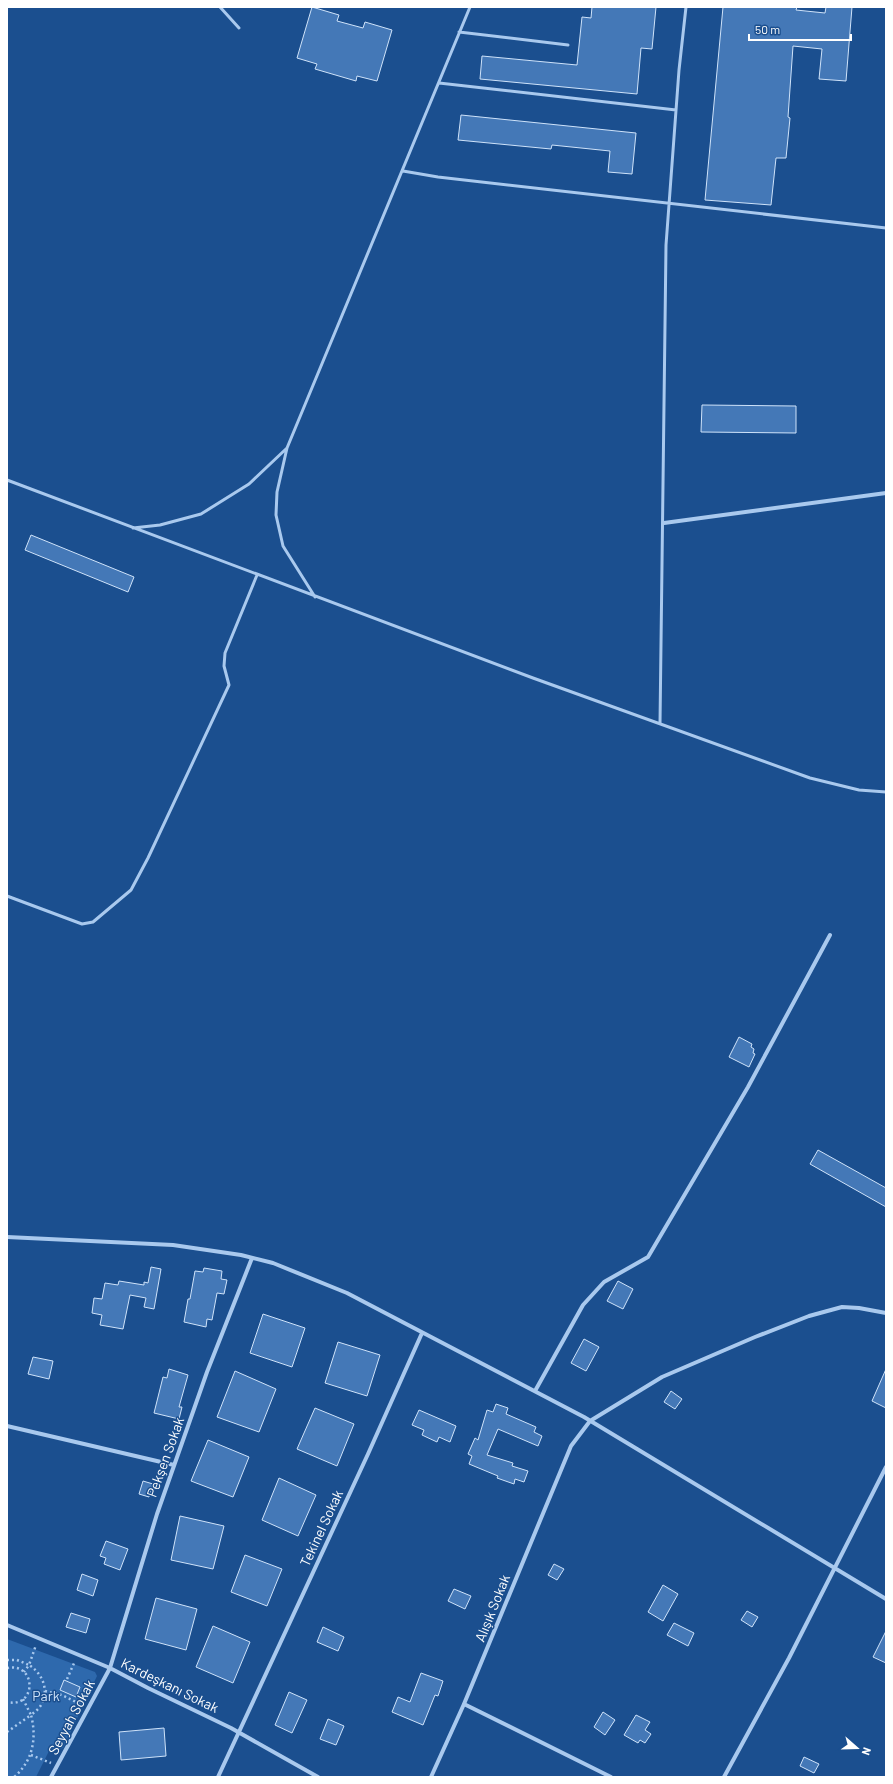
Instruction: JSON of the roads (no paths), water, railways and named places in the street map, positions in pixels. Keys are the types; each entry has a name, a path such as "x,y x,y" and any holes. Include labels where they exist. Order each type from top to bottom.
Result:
{"street":[{"path":"664,524 886,493"},
{"path":"534,1391 583,1305 604,1282 648,1257 748,1087 830,935"},
{"path":"7,1236 172,1245 252,1258 273,1263 347,1293 590,1421 886,1598"},
{"name":"Pekşen Sokak","path":"110,1668 157,1514 207,1372 252,1258"},
{"path":"590,1421 662,1377 809,1316 842,1307 859,1308 886,1313"},
{"name":"Tekinel Sokak","path":"218,1777 368,1454 422,1333"},
{"name":"Alışık Sokak","path":"431,1777 464,1704 571,1446 590,1421"},
{"path":"7,1426 174,1465"},
{"path":"724,1777 789,1658 886,1467"},
{"name":"Kardeşkanı Sokak","path":"7,1625 110,1668 238,1732 318,1777"},
{"name":"Seyyah Sokak","path":"51,1777 110,1668"},
{"path":"464,1704 611,1777"}],"lane":[{"path":"220,7 239,28"},
{"path":"315,597 283,546 276,515 277,492 287,448 470,7"},
{"path":"660,724 664,524 666,245 676,110 686,7"},
{"path":"459,32 568,45"},
{"path":"439,83 676,110"},
{"path":"403,171 446,178 886,228"},
{"path":"132,528 160,525 201,514 249,484 287,448"},
{"path":"7,480 315,597 810,778 859,790 886,792"},
{"path":"7,896 67,920 82,924 93,922 131,890 148,858 229,685 224,666 225,653 257,575"}],"park label":[{"name":"Park","path":"46,1695"}]}
